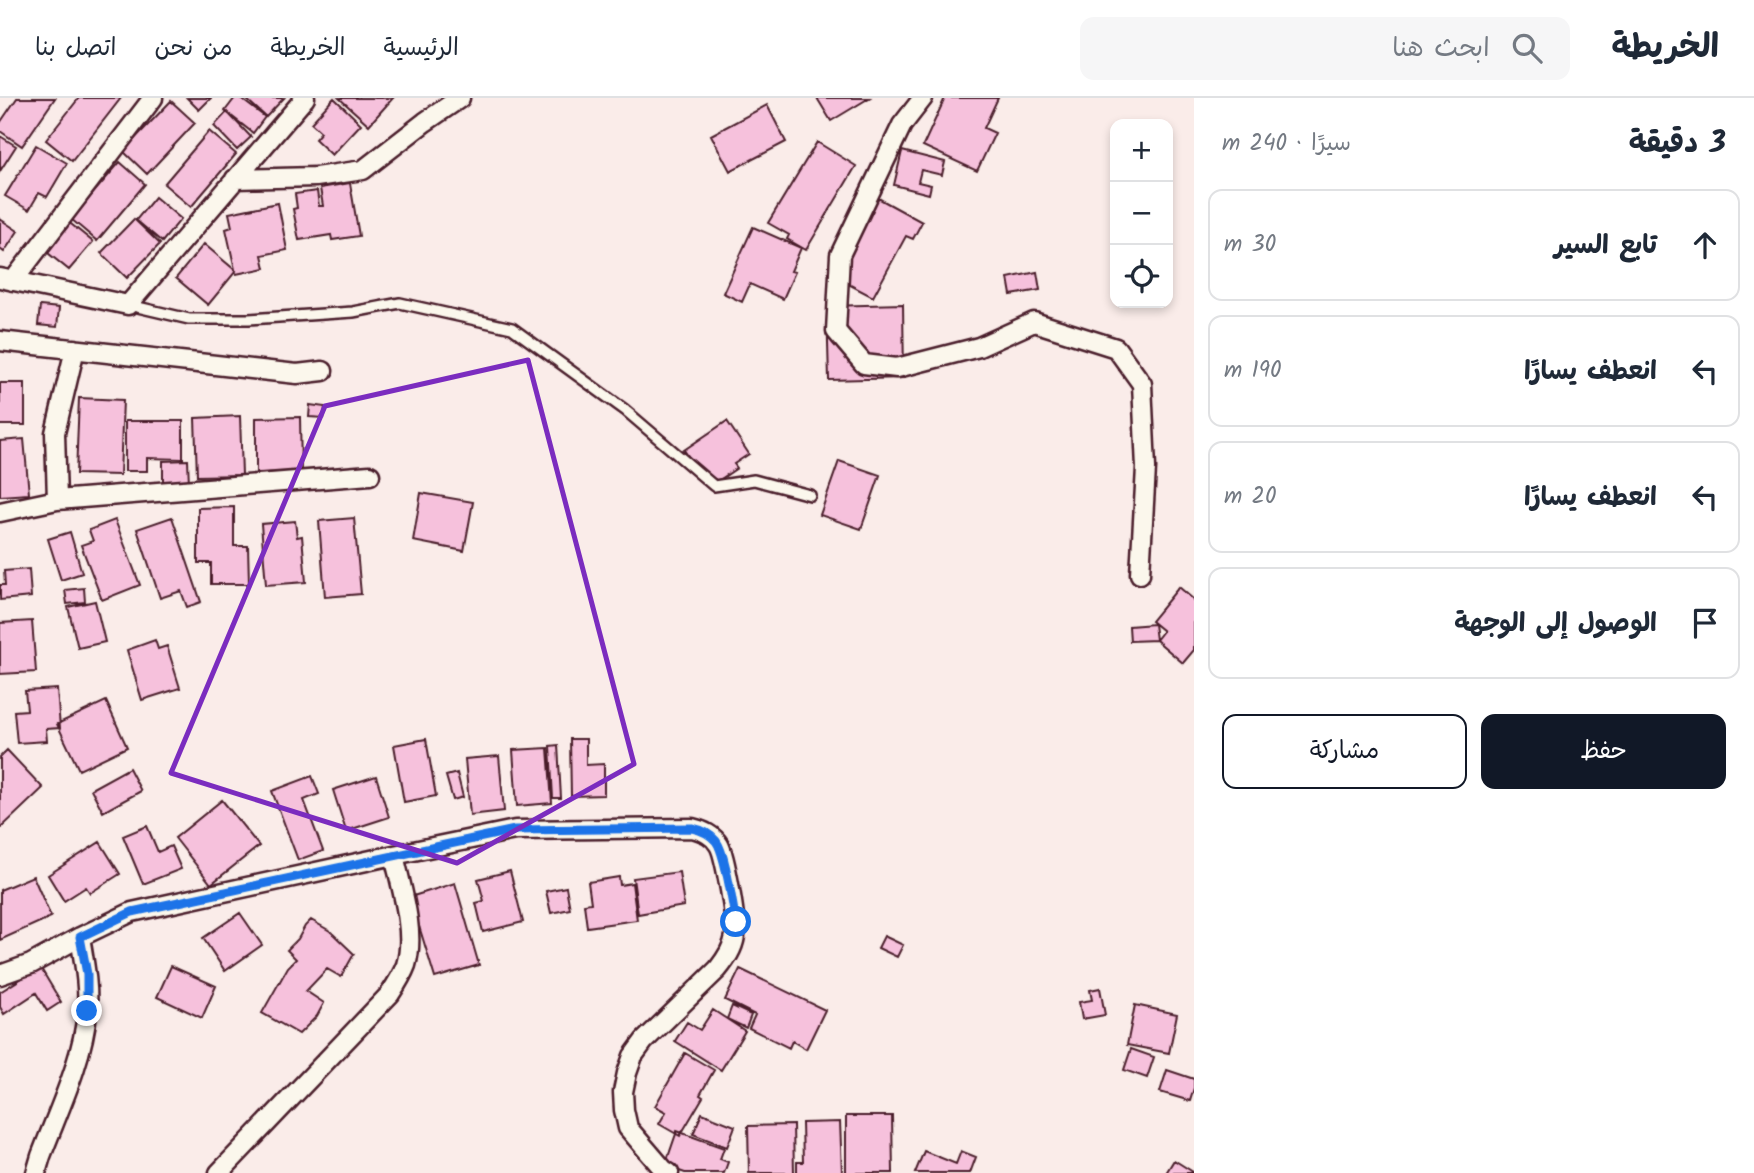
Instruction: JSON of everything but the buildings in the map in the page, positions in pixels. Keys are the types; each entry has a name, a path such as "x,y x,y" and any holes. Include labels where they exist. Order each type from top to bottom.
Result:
{"street":[{"path":"153,98 7,279 128,305 305,98"},
{"path":"235,179 316,177 363,170 460,98"},
{"path":"923,98 902,125 840,255 836,331 864,364 897,368 979,348 1034,322 1116,348 1142,384 1146,468 1140,574"},
{"path":"0,341 297,374 323,371"},
{"path":"57,500 55,433 75,349"},
{"path":"0,512 57,500 370,475"},
{"path":"0,975 31,964 132,912 394,855 515,830 692,828 706,833 718,843 721,850 736,922 736,935 726,959 644,1041 633,1056 626,1073 623,1092 628,1128 664,1172"},
{"path":"219,1173 390,994 399,981 406,966 410,933 394,855"},
{"path":"36,1173 81,1048 87,1011 87,974 80,937"}],"lane":[{"path":"128,305 189,318 249,319 353,312 401,303 512,328 625,410 714,486 754,480 810,495"}],"highlighted area":[{"path":"528,360 634,764 457,863 171,773 325,406"}],"route":[{"path":"87,1011 87,974 80,937 132,912 515,830 700,830 713,837 721,850 736,922"}]}
